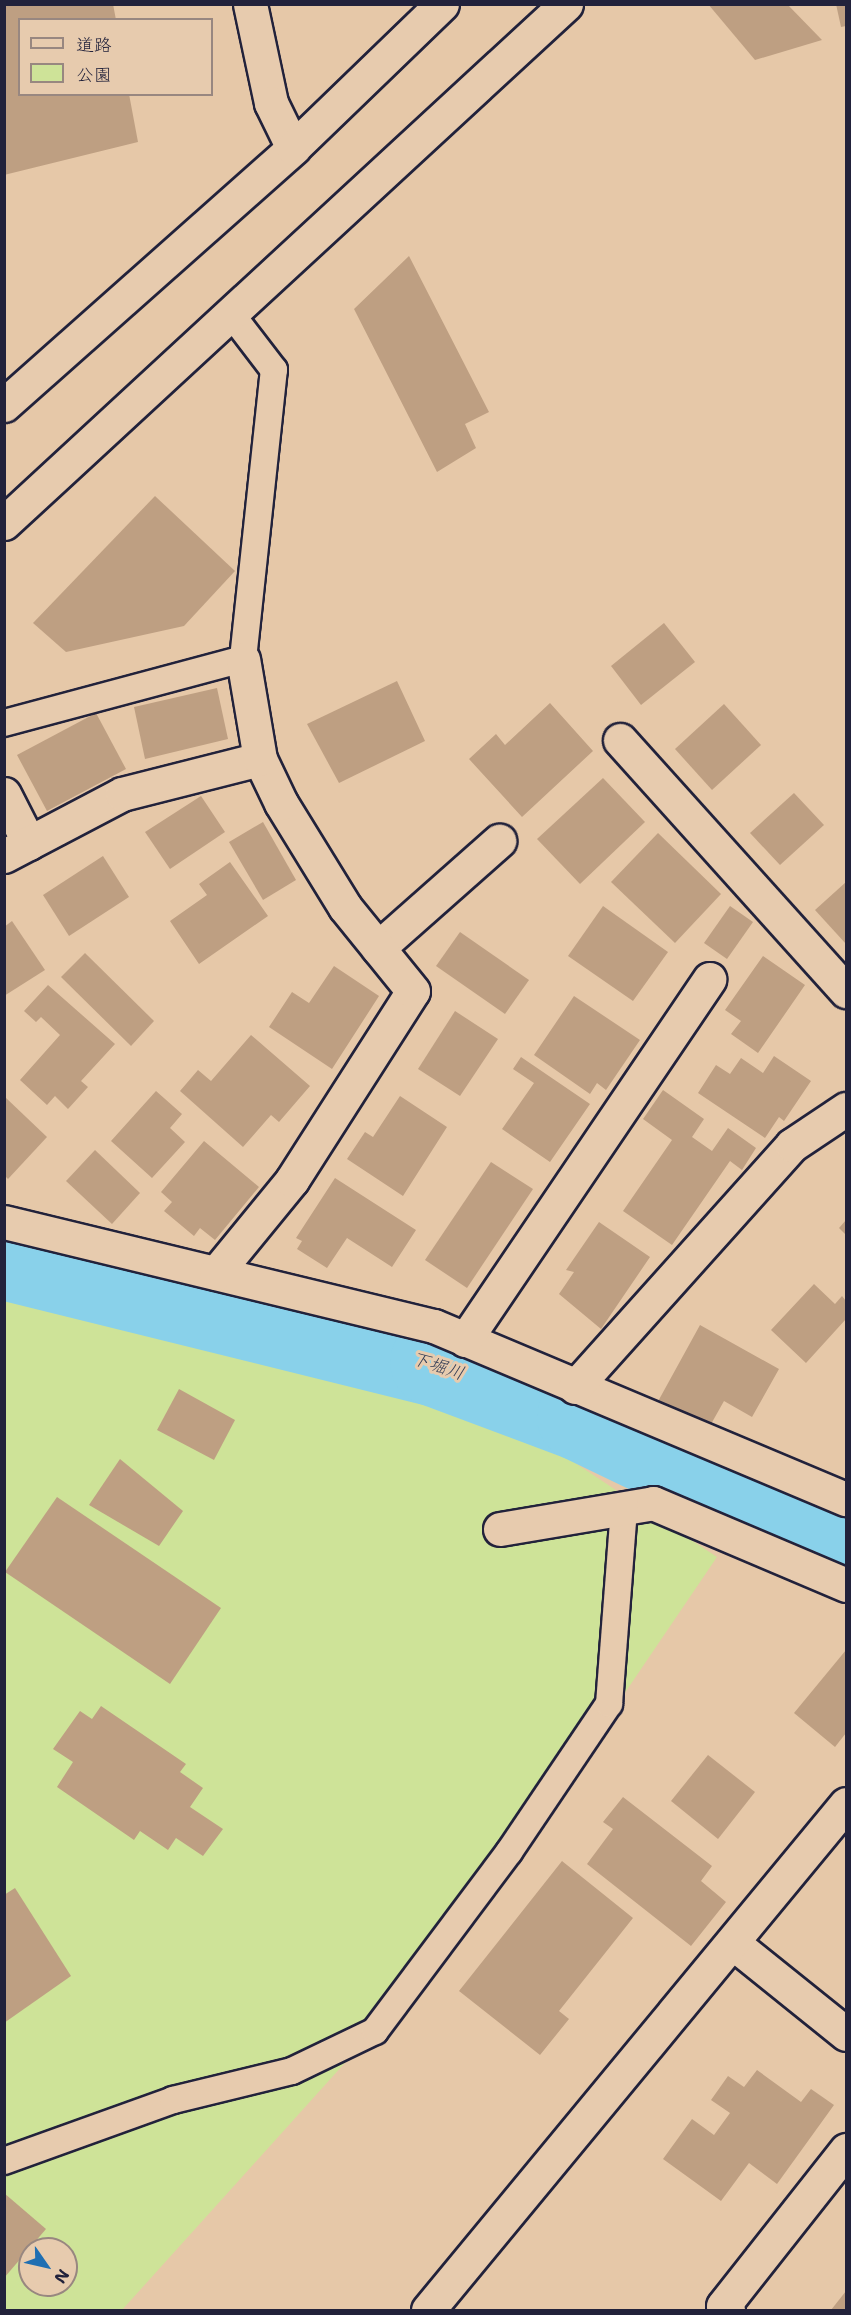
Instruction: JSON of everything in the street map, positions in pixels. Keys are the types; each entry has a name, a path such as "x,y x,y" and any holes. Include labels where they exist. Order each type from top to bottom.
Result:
{"street":[{"path":"250,4 271,103 293,148"},
{"path":"4,405 293,148 442,4"},
{"path":"4,522 566,4"},
{"path":"216,1273 292,1180 414,991 345,907 281,804 260,759 243,659"},
{"path":"620,740 846,991"},
{"path":"4,794 17,849 122,794 260,759"},
{"path":"378,948 499,841"},
{"path":"465,1340 709,979"},
{"path":"575,1388 792,1145 846,1109"},
{"path":"4,1222 434,1326 575,1388 846,1498"},
{"path":"500,1529 653,1503 846,1585"},
{"path":"428,2310 846,1804"},
{"path":"733,1943 846,2034"},
{"path":"728,2310 723,2306 846,2150"}],"lane":[{"path":"4,723 243,659 274,370 231,314"},
{"path":"4,2161 173,2100 292,2071 375,2031 509,1852 609,1704 624,1507"}],"green space":[{"path":"5,1259 498,1412 717,1557 462,1933 122,2310 5,2310"}],"building":[{"path":"4,4 113,4 116,18 18,18 18,96 129,96 138,142 4,175"},
{"path":"708,4 787,4 822,40 755,60"},
{"path":"836,4 846,4 846,26 841,27"},
{"path":"409,256 489,412 465,424 476,448 437,472 354,309"},
{"path":"155,496 235,571 184,626 66,652 33,623"},
{"path":"664,623 695,662 641,705 611,666"},
{"path":"397,681 425,741 339,783 307,724"},
{"path":"217,688 228,739 145,759 134,707"},
{"path":"550,703 593,751 522,817 469,759 496,734 505,745"},
{"path":"724,704 761,745 712,790 675,749"},
{"path":"96,713 126,769 47,811 17,755"},
{"path":"603,778 645,822 580,884 537,839"},
{"path":"794,793 824,825 780,865 750,833"},
{"path":"201,796 225,832 170,869 145,832"},
{"path":"263,822 296,880 263,900 229,842"},
{"path":"658,833 721,894 675,943 611,882"},
{"path":"103,856 129,897 69,936 43,895"},
{"path":"230,862 268,916 199,964 170,921 207,895 199,884"},
{"path":"846,882 846,944 815,910"},
{"path":"603,906 668,952 633,1001 568,956"},
{"path":"730,906 753,922 727,959 704,943"},
{"path":"12,921 45,970 4,996 4,927"},
{"path":"460,932 529,980 505,1014 436,966"},
{"path":"85,953 154,1021 131,1046 61,977"},
{"path":"763,956 805,985 758,1053 731,1034 741,1021 725,1010"},
{"path":"334,966 379,996 332,1069 269,1027 292,992 309,1003"},
{"path":"48,985 115,1044 81,1081 88,1087 68,1109 55,1096 47,1105 20,1080 60,1035 41,1017 36,1022 24,1011"},
{"path":"574,996 640,1040 606,1090 597,1083 590,1094 534,1055"},
{"path":"455,1011 498,1039 460,1096 418,1069"},
{"path":"251,1035 310,1086 279,1122 271,1115 243,1147 180,1091 198,1070 211,1081"},
{"path":"774,1056 811,1081 784,1121 779,1117 765,1138 698,1093 716,1065 730,1074 741,1058 763,1073"},
{"path":"521,1057 590,1104 550,1162 502,1129 534,1083 513,1069"},
{"path":"663,1090 704,1119 692,1137 712,1151 728,1128 756,1148 742,1170 730,1161 672,1245 623,1211 672,1140 643,1119"},
{"path":"156,1091 182,1114 170,1128 185,1142 152,1178 111,1141"},
{"path":"400,1096 447,1127 403,1196 347,1159 365,1132 373,1137"},
{"path":"5,1097 47,1137 8,1179 5,1176"},
{"path":"204,1141 259,1187 215,1240 200,1228 194,1236 164,1211 172,1202 161,1192"},
{"path":"95,1150 140,1193 112,1224 66,1181"},
{"path":"491,1162 533,1189 467,1288 425,1260"},
{"path":"335,1178 416,1230 392,1267 347,1238 327,1268 297,1249 302,1241 296,1238"},
{"path":"846,1220 846,1235 839,1228"},
{"path":"599,1222 650,1257 601,1329 559,1294 574,1272 566,1270"},
{"path":"814,1284 835,1304 842,1296 846,1301 846,1319 806,1363 771,1330"},
{"path":"700,1325 779,1369 752,1417 724,1401 706,1433 656,1405"},
{"path":"179,1389 235,1420 214,1460 157,1430"},
{"path":"120,1459 183,1511 159,1546 89,1505"},
{"path":"57,1497 221,1608 170,1684 5,1572"},
{"path":"846,1650 846,1733 835,1747 794,1713"},
{"path":"101,1706 186,1764 180,1772 203,1788 190,1807 223,1829 203,1856 176,1838 168,1850 140,1831 134,1840 57,1787 73,1762 53,1749 80,1711 92,1719"},
{"path":"708,1755 755,1792 718,1839 671,1801"},
{"path":"623,1797 712,1866 701,1881 726,1902 691,1946 587,1864 613,1829 603,1822"},
{"path":"562,1861 633,1918 559,2011 569,2019 540,2055 459,1991"},
{"path":"15,1888 71,1976 4,2023 4,1895"},
{"path":"757,2070 801,2102 811,2089 834,2105 777,2184 749,2163 721,2201 663,2159 692,2119 714,2135 730,2113 711,2100 728,2076 744,2087"},
{"path":"4,2193 46,2229 39,2237 18,2237 18,2262 4,2278"},
{"path":"846,2291 846,2310 831,2310"}],"waterway":[{"name":"下堀川","path":"4,1256 433,1362 580,1417 846,1545"}]}
